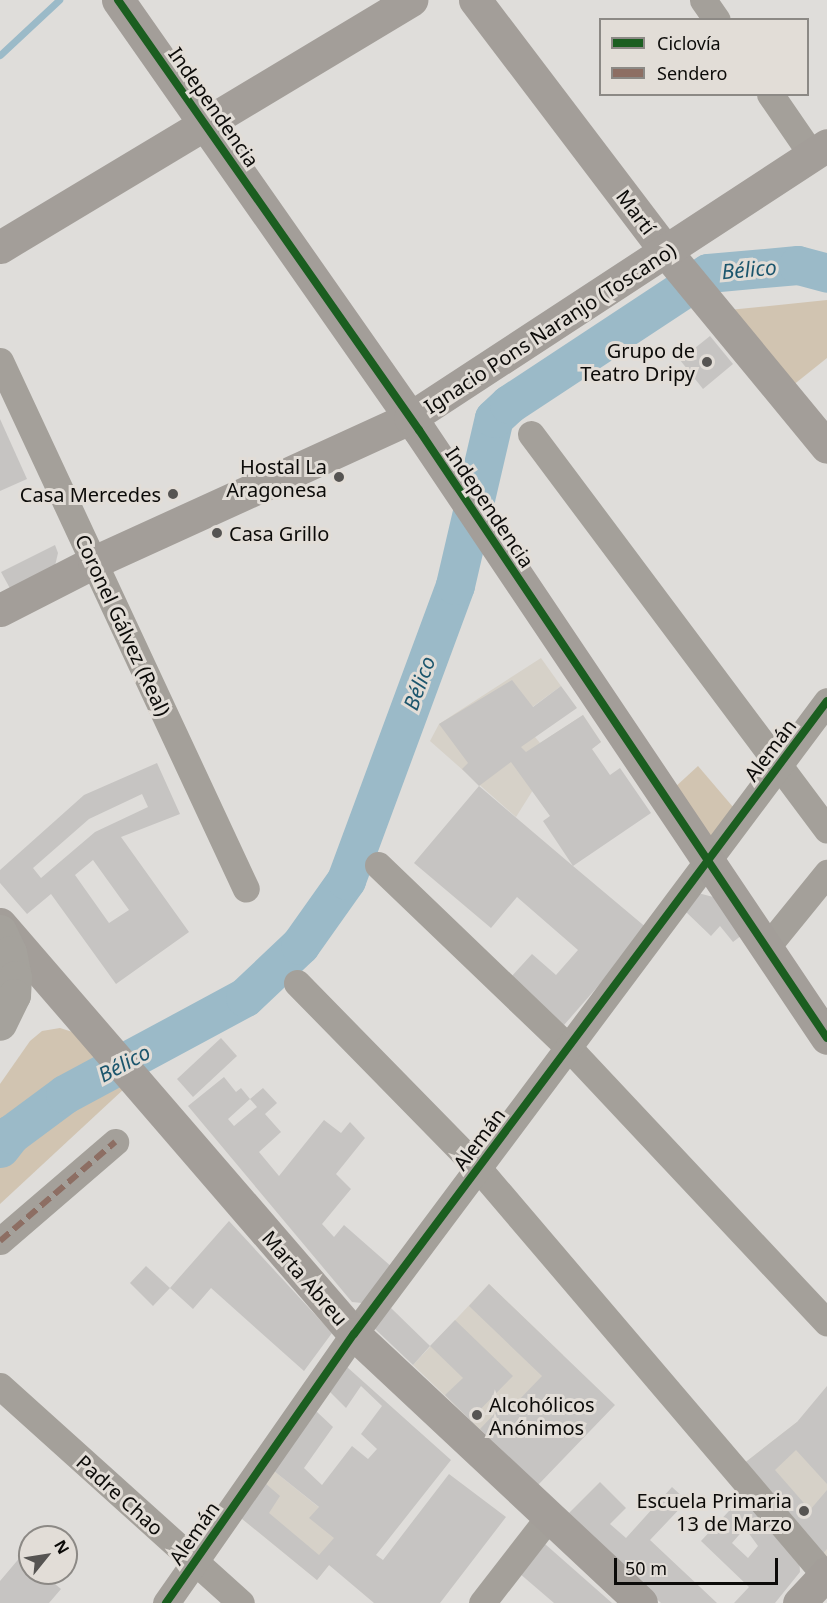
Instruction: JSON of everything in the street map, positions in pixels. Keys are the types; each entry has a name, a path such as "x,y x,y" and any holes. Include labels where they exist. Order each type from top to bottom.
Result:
{"main road":[{"path":"0,931 10,952 15,977 14,994 0,1024"}],"street":[{"name":"Independencia","path":"118,0 415,424 706,862 827,1038"},
{"path":"0,247 411,0"},
{"name":"Martí","path":"475,0 672,259 827,447"},
{"path":"703,0 716,18"},
{"path":"772,96 820,150"},
{"name":"Ignacio Pons Naranjo (Toscano)","path":"0,610 94,562 415,424 672,259 820,150"},
{"name":"Coronel Gálvez (Real)","path":"0,361 246,889"},
{"path":"531,434 827,830"},
{"name":"Alemán","path":"166,1603 354,1335 827,701"},
{"path":"378,865 568,1047 827,1323"},
{"path":"766,948 827,873"},
{"name":"Marta Abreu","path":"0,924 354,1335 641,1603"},
{"path":"297,983 478,1168 826,1574 799,1603"},
{"path":"0,1241 115,1142"},
{"name":"Padre Chao","path":"0,1386 241,1603"},
{"path":"482,1603 548,1518"}],"shaded area":[{"path":"827,300 827,358 792,386 729,310"},
{"path":"541,658 561,686 520,716 535,737 540,743 583,715 601,742 533,790 516,817 430,741 439,724"},
{"path":"698,766 733,807 708,843 673,789"},
{"path":"60,1028 79,1034 125,1088 0,1204 0,1084 30,1041 42,1031"},
{"path":"489,1284 563,1355 486,1435 413,1365"},
{"name":"Escuela Primaria 13 de Marzo","path":"797,1422 827,1452 827,1559 742,1465"},
{"path":"274,1471 353,1535 317,1580 241,1518"}],"building":[{"name":"Grupo de Teatro Dripy","path":"710,336 733,364 703,389 680,360"},
{"path":"0,419 27,479 0,491"},
{"path":"55,545 58,553 54,570 12,592 1,572"},
{"path":"512,680 533,707 561,686 577,708 521,747 526,752 583,715 601,742 592,749 610,775 620,768 651,813 573,866 543,821 550,816 511,762 479,786 462,769 468,763 439,724"},
{"path":"157,763 180,814 121,837 189,932 116,984 51,894 27,914 0,883 0,870 84,795","holes":["142,794 148,807 95,832 41,878 33,868 89,819","93,860 129,910 109,923 75,875"]},
{"path":"479,786 648,929 564,1025 511,977 532,954 556,975 578,950 517,897 491,928 414,863"},
{"path":"698,893 717,898 742,935 733,942 720,926 711,936 685,911"},
{"path":"221,1038 237,1056 193,1097 177,1079"},
{"path":"224,1077 236,1092 241,1088 250,1099 263,1088 277,1103 265,1114 281,1132 259,1152 279,1176 324,1120 341,1133 350,1122 365,1138 336,1174 351,1189 322,1224 334,1237 344,1225 393,1268 362,1303 352,1302 188,1106","holes":["250,1099 257,1107 234,1126 228,1119"]},
{"path":"229,1221 332,1333 304,1371 211,1288 193,1309 170,1288"},
{"path":"146,1266 170,1288 153,1306 130,1283"},
{"path":"489,1284 615,1405 538,1485 480,1429 499,1409 503,1412 514,1399 517,1402 542,1376 469,1306"},
{"path":"391,1308 430,1346 413,1365 373,1327"},
{"path":"455,1320 513,1376 470,1420 445,1395 463,1378 430,1346"},
{"path":"347,1367 451,1460 376,1555 383,1560 449,1474 506,1517 440,1603 374,1603 329,1565 317,1580 241,1518 265,1483 280,1496 269,1513 319,1555 334,1538 309,1518 319,1507 274,1471 316,1411 333,1427 304,1468 322,1485 352,1446 368,1459 377,1449 361,1434 382,1406 361,1386 346,1408 330,1392"},
{"name":"Escuela Primaria 13 de Marzo","path":"827,1386 827,1484 796,1450 775,1470 810,1510 827,1490 827,1549 820,1557 742,1465 797,1422"},
{"path":"600,1482 626,1508 610,1524 626,1538 672,1487 687,1501 650,1540 717,1603 661,1603 566,1516"},
{"path":"742,1497 799,1558 800,1572 775,1603 734,1603 749,1587 701,1541","holes":["745,1528 758,1546 748,1558 732,1543"]},
{"path":"545,1544 612,1603 554,1603 519,1573"},
{"path":"18,1560 18,1585 56,1585 61,1589 49,1603 0,1603 0,1581"}],"waterway":[{"path":"0,55 59,0"},
{"name":"Bélico","path":"0,1148 11,1134 65,1094 245,997 300,945 346,880 455,585 494,418 509,404 708,273 798,265 827,273"}],"marked path":[{"path":"0,1241 115,1142"}],"cycle path":[{"path":"118,0 419,430 827,1038"},
{"path":"166,1603 354,1334 827,701"}],"place":[{"name":"Grupo de Teatro Dripy","path":"707,362"},
{"name":"Hostal La Aragonesa","path":"339,477"},
{"name":"Casa Mercedes","path":"173,494"},
{"name":"Casa Grillo","path":"217,533"},
{"name":"Alcohólicos Anónimos","path":"477,1415"},
{"name":"Escuela Primaria 13 de Marzo","path":"804,1511"}]}
